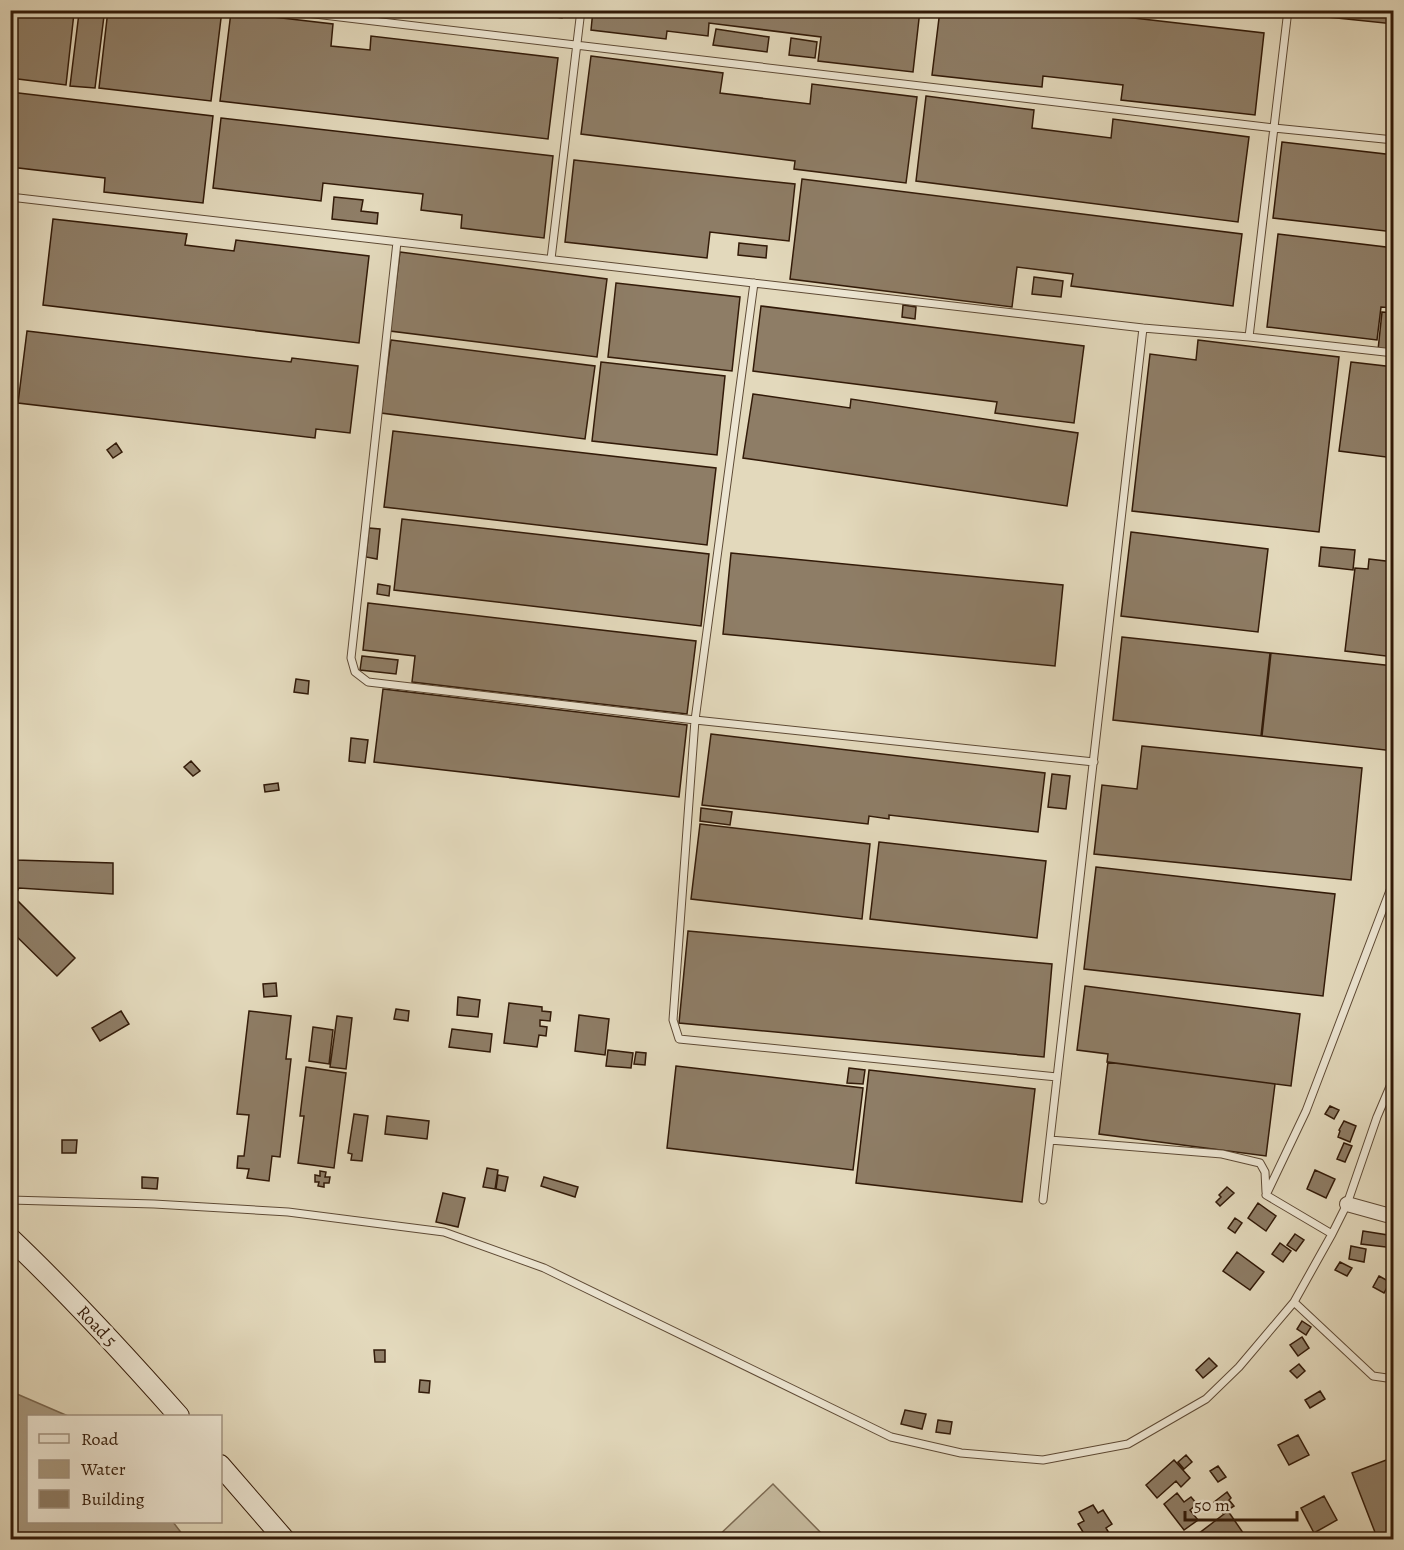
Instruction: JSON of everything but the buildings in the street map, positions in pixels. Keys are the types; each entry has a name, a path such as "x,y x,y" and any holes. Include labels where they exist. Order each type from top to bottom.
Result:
{"main road":[{"name":"Road 5","path":"10,1238 40,1266 179,1415"},
{"path":"222,1467 285,1539"}],"street":[{"path":"1347,1204 1394,1217"}],"lane":[{"path":"281,10 1274,128 1394,140"},
{"path":"551,260 581,10"},
{"path":"1249,337 1288,10"},
{"path":"10,197 1143,328 1394,353"},
{"path":"397,242 351,658 355,672 368,682 695,720 1094,762"},
{"path":"754,283 695,720 673,1020 679,1039 1058,1077"},
{"path":"1043,1200 1143,328"},
{"path":"1266,1195 1306,1111 1394,880"},
{"path":"10,1200 154,1204 288,1212 444,1232 544,1268 891,1437 961,1453 1043,1460 1128,1444 1206,1399 1239,1367 1294,1302 1332,1234 1347,1204 1377,1117 1394,1077"},
{"path":"1050,1140 1222,1154 1260,1163 1265,1172 1266,1195"},
{"path":"1266,1195 1332,1234"},
{"path":"1294,1302 1373,1376 1394,1379"}],"shaded area":[{"path":"773,1484 827,1539 715,1539"}],"water":[{"path":"10,1391 66,1415 27,1415 27,1523 174,1523 186,1539 11,1539"}]}
